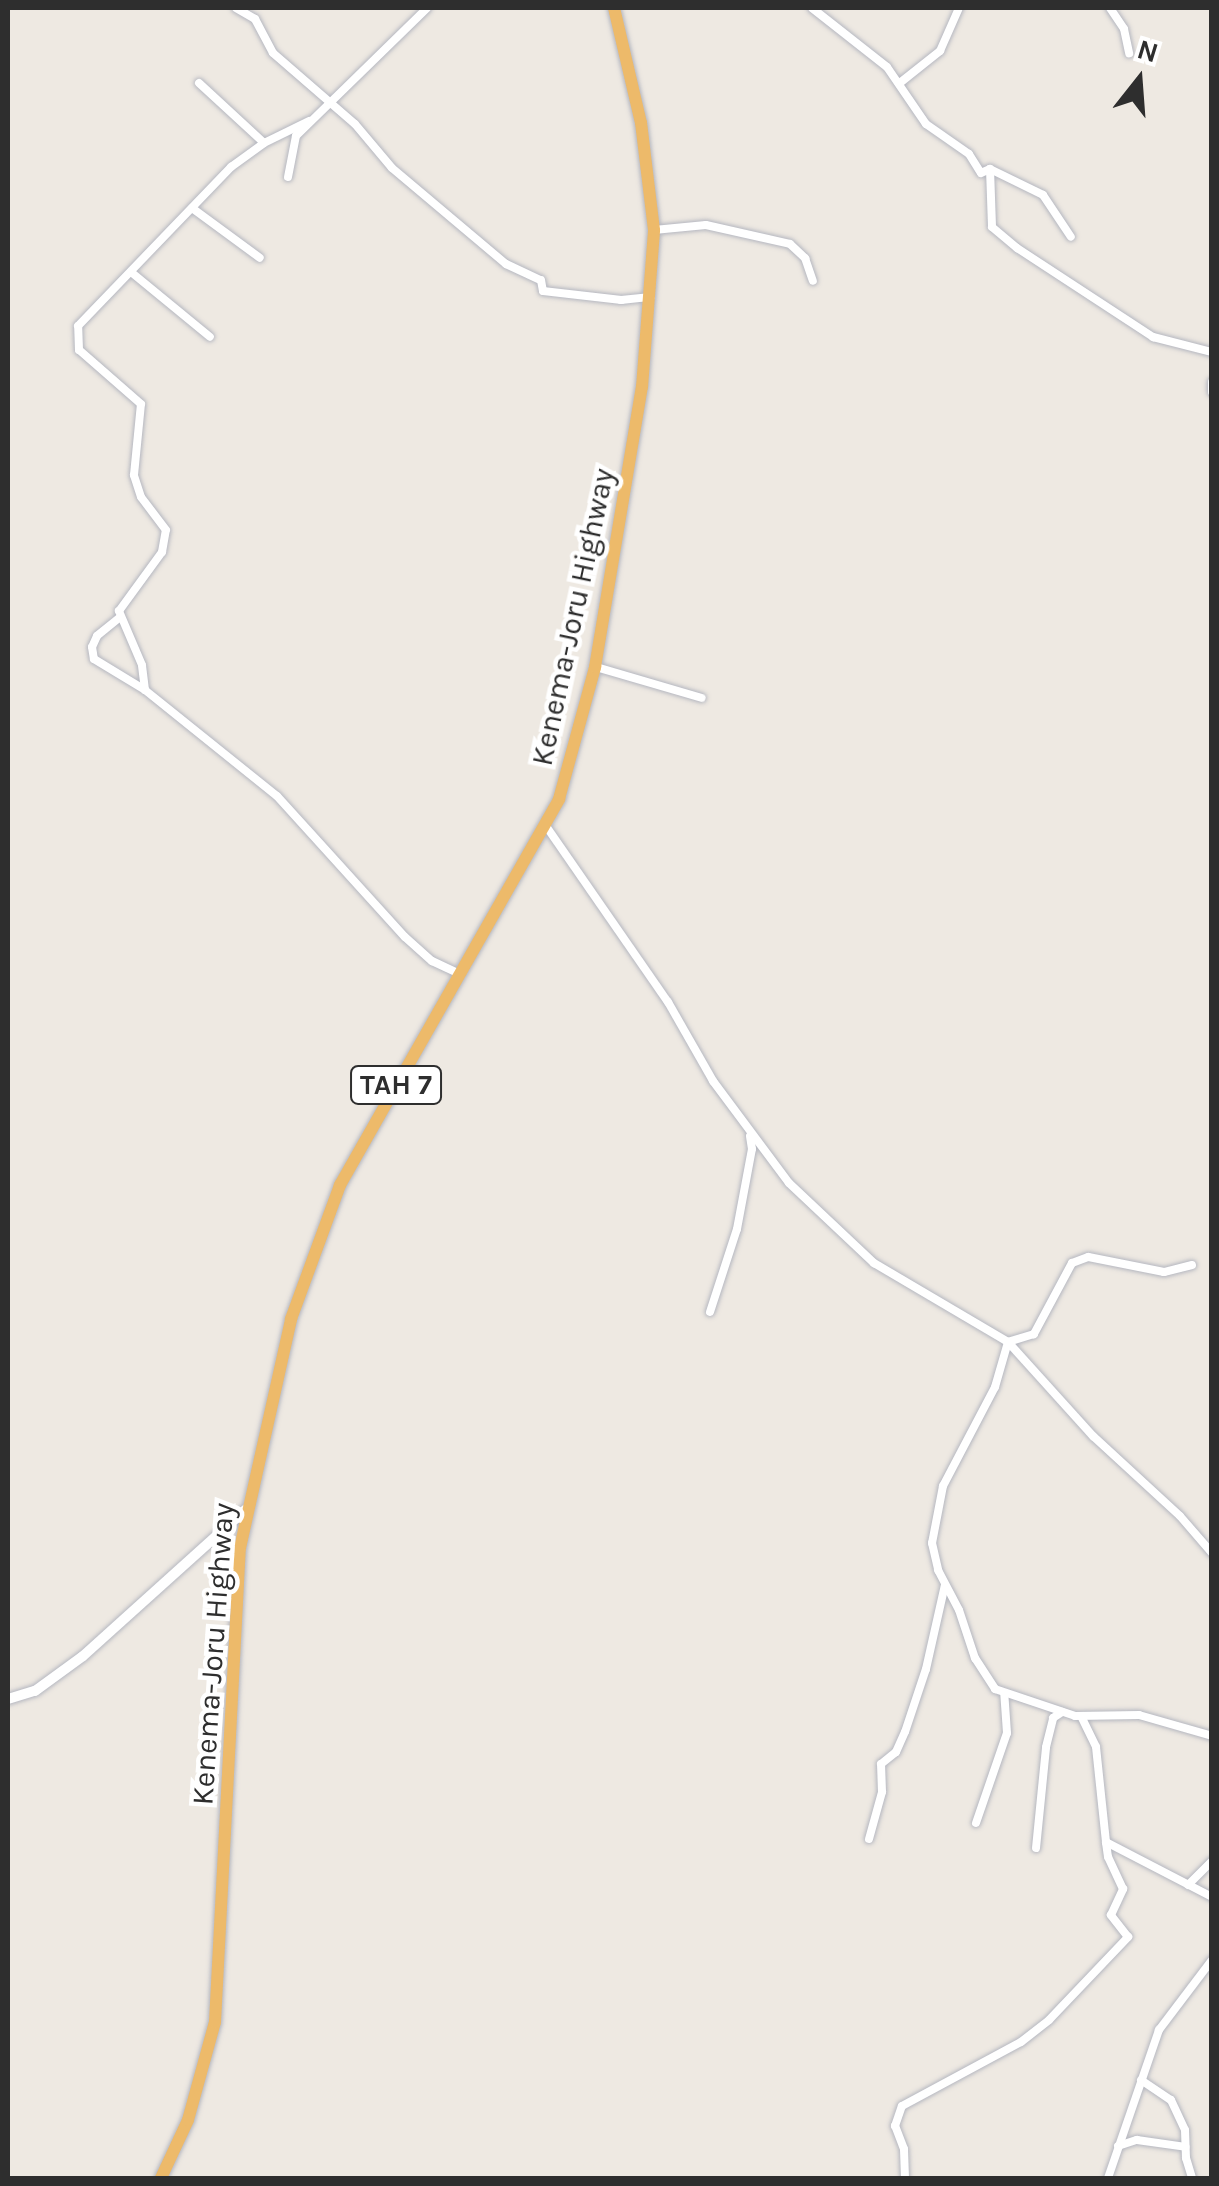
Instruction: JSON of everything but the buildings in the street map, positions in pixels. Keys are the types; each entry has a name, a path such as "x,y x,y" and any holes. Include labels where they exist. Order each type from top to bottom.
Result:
{"highway":[{"name":"Kenema-Joru Highway","path":"160,2178 194,2103 216,2022 228,1727 246,1510 290,1318 323,1224 351,1165 546,826 577,745 595,667 642,387 654,230 644,139 614,8"}],"street":[{"path":"236,8 256,19 273,53 356,124 392,168 506,264 541,280 543,291 621,300 651,297"},
{"path":"288,177 296,136 427,8"},
{"path":"812,8 872,53 901,82 926,124 962,148 981,174 990,169"},
{"path":"901,82 940,52 959,8"},
{"path":"1110,8 1124,30 1129,53"},
{"path":"199,84 264,142"},
{"path":"309,121 264,142 231,166 81,321 76,336 83,354 141,404 134,475 141,497 166,530 162,552 138,580 119,618 98,636 92,656 145,690 277,796 405,938 432,961 460,974"},
{"path":"990,169 1044,194 1071,237"},
{"path":"990,169 992,226 1018,248 1153,338 1212,352"},
{"path":"192,208 260,258"},
{"path":"654,230 706,225 790,244 805,258 813,281"},
{"path":"131,272 210,337"},
{"path":"1212,382 1212,392"},
{"path":"119,618 142,665 145,690"},
{"path":"595,667 702,698"},
{"path":"546,826 668,1002 713,1081 789,1182 861,1252 1008,1342 1093,1436 1180,1516 1212,1554"},
{"path":"710,1312 737,1230 752,1149 749,1132"},
{"path":"1008,1342 1034,1334 1058,1296 1064,1273 1080,1258 1164,1272 1192,1265"},
{"path":"1008,1342 1001,1372 943,1486 934,1513 934,1558 980,1668 995,1689 1004,1694 1082,1718 1139,1715 1212,1736"},
{"path":"8,1699 36,1691 83,1656 246,1510"},
{"path":"869,1838 882,1792 882,1764 896,1752 905,1732 946,1585"},
{"path":"976,1824 1007,1734 1004,1694"},
{"path":"1036,1848 1046,1748 1053,1718 1062,1712"},
{"path":"906,2178 904,2150 895,2126 902,2106 1021,2042 1049,2020 1128,1938 1111,1915 1123,1889 1108,1857 1096,1747 1082,1718"},
{"path":"1106,1842 1212,1897"},
{"path":"1188,1885 1212,1862"},
{"path":"1108,2178 1159,2030 1212,1960"},
{"path":"1141,2080 1170,2100 1185,2130 1192,2178"},
{"path":"1118,2146 1137,2140 1186,2147"}]}
